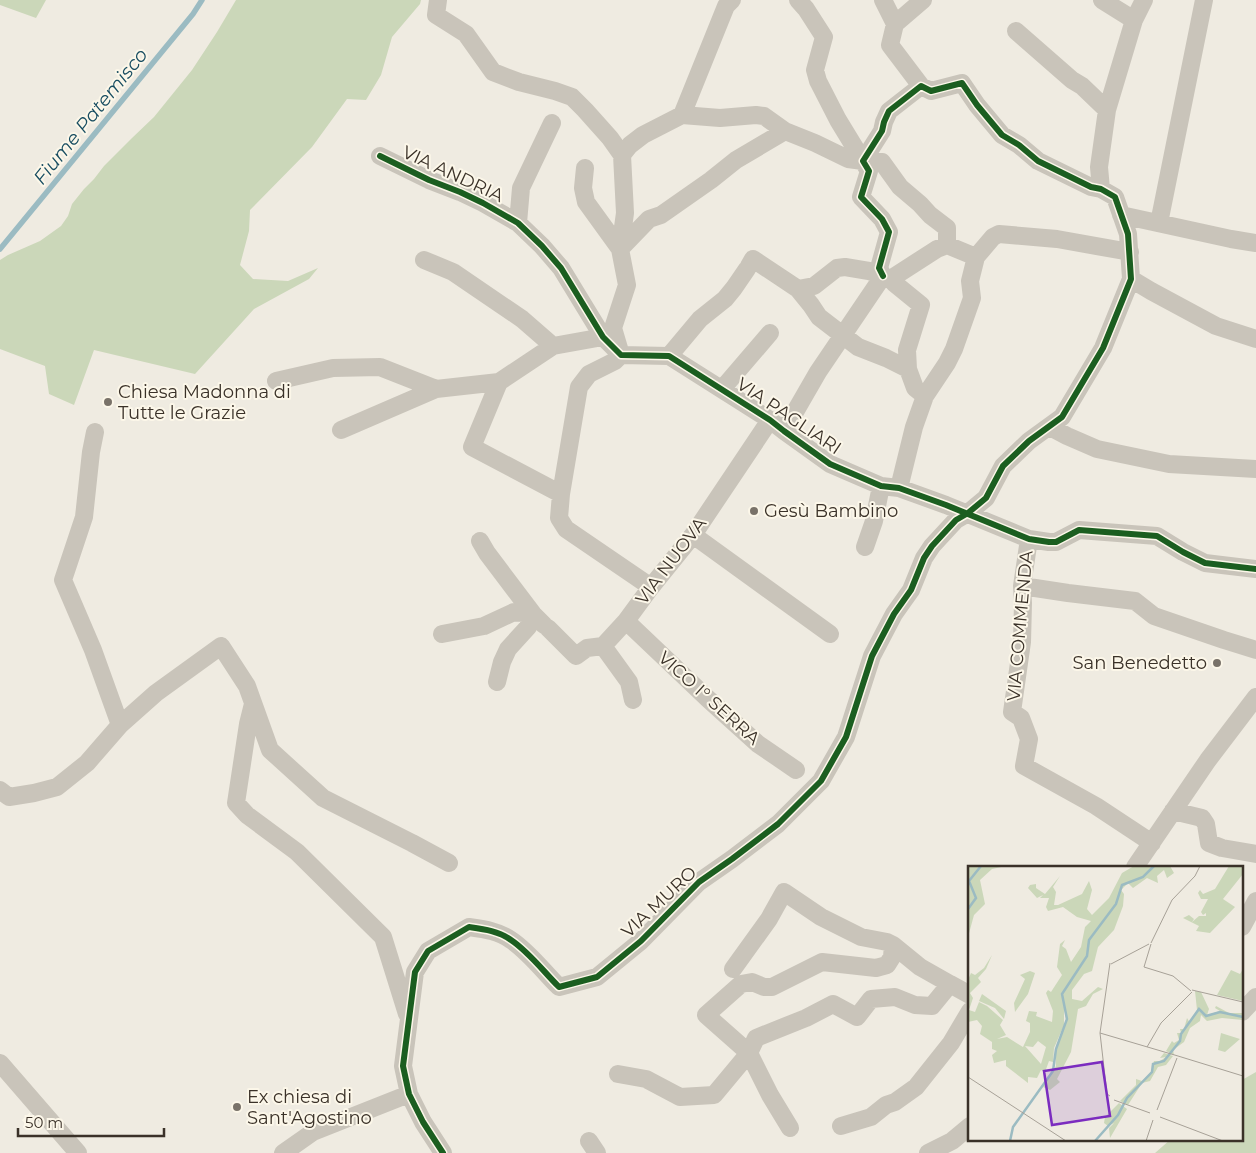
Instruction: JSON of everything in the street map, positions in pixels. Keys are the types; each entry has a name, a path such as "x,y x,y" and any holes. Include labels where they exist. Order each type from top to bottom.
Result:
{"street":[{"path":"438,0 436,15 466,34 493,72 519,82 572,97 610,138 622,155 625,213 620,249 627,285 613,328 621,355"},
{"path":"682,115 726,6 732,0"},
{"path":"798,0 824,36 815,70 818,81 838,120 869,171 861,197 882,219 889,232 879,268 921,305 907,350 908,369 915,388 925,396"},
{"path":"883,0 895,24"},
{"path":"923,0 895,24 890,45 921,86 930,91 962,83 977,105 1002,135 1019,145 1038,161 1091,187 1101,189 1114,197 1128,234 1130,252 1131,279 1103,348 1062,417 1029,441 1003,466 986,498 968,513"},
{"path":"1102,0 1134,20"},
{"path":"1101,189 1098,167 1108,110 1134,20 1144,0"},
{"path":"1159,223 1204,0"},
{"path":"1016,31 1108,110"},
{"path":"863,161 882,131 889,111 921,86"},
{"path":"622,155 630,145 682,115 720,118 764,116 785,130 848,159 882,162 900,187 930,215 948,228 946,245"},
{"path":"518,223 521,188 552,123"},
{"path":"620,249 649,218 661,214 711,180 736,160 785,130"},
{"name":"VIA ANDRIA","path":"380,156 483,203 518,223 561,268 603,336"},
{"path":"585,168 583,188 586,202 620,249"},
{"path":"1121,215 1256,243"},
{"path":"899,488 914,427 925,396 954,349 972,298 970,281 976,257 993,237 999,234 1057,240 1130,252"},
{"path":"784,431 842,335 887,277 946,245 976,257"},
{"path":"341,430 436,389 500,382 553,346 603,336 621,355 669,356 700,319 725,299 753,259 798,290 819,318 858,347 908,369"},
{"path":"424,260 453,272 522,319 553,346"},
{"path":"798,290 814,286 837,268 845,267 869,271 887,277"},
{"path":"1131,279 1151,292 1216,326 1256,339"},
{"path":"722,389 770,333"},
{"path":"621,355 615,361 589,374 579,387 561,494 559,518 566,529 651,587"},
{"name":"VIA PAGLIARI","path":"669,356 770,420 830,464 881,486 899,488 968,513 1028,539 1056,542 1079,530 1157,536 1206,563 1256,569"},
{"path":"276,381 333,368 380,367 436,389"},
{"path":"500,382 472,447 561,494"},
{"name":"VIA NUOVA","path":"603,646 626,621 693,535 770,420"},
{"path":"1050,427 1097,449 1169,464 1256,468"},
{"path":"95,432 84,517 63,580 93,650 120,725"},
{"path":"866,548 881,486"},
{"name":"VIA MURO","path":"443,1153 423,1122 409,1094 403,1066 415,972 428,951 469,927 490,930 510,939 558,987 597,976 640,941 699,882 778,824 821,780 846,737 872,656 894,614 911,590 924,558 932,546 956,520 968,513"},
{"path":"693,535 830,634"},
{"name":"VIA COMMENDA","path":"1028,539 1022,586 1022,642 1012,712 1022,718 1029,740 1024,766 1096,806 1152,843"},
{"path":"480,541 487,553 542,622 576,656 587,648 603,646 629,682 634,700"},
{"path":"1022,586 1135,601 1154,616 1256,650"},
{"path":"442,634 484,626 514,612 542,622"},
{"name":"VICO I° SERRA","path":"626,621 706,698 758,744 796,770"},
{"path":"497,682 502,662 508,649 528,626 542,622"},
{"path":"0,790 9,797 56,787 87,762 120,725 156,693 221,646 247,686 270,750 323,798 450,863"},
{"path":"1136,866 1208,760 1256,697"},
{"path":"253,704 248,724 236,802 247,815 297,852 384,937 409,1019"},
{"path":"1174,811 1202,818 1206,824 1209,842 1222,848 1256,854"},
{"path":"733,969 769,919 784,892 820,917 861,937 887,942 920,967 968,994"},
{"path":"1244,923 1256,901"},
{"path":"790,1128 770,1095 749,1053 706,1015 741,984 752,982 772,987 822,962 876,968 887,965 892,956 893,946"},
{"path":"618,1074 646,1079 680,1096 714,1095 749,1053 756,1038 806,1018 833,1004 857,1017 871,1000 895,997 915,1005 932,1006 950,984"},
{"path":"1244,1010 1256,997"},
{"path":"842,1126 871,1117 916,1086 951,1043 968,1014"},
{"path":"0,1063 78,1153"},
{"path":"282,1153 313,1132 409,1094"},
{"path":"928,1153 952,1141 968,1128"}],"green space":[{"path":"0,0 46,0 36,18 0,5"},
{"path":"236,0 421,0 420,4 392,37 381,75 366,100 347,99 312,147 250,210 249,231 240,265 253,279 288,281 318,268 309,279 254,309 195,374 94,350 74,405 49,394 45,366 0,349 0,260 40,241 61,226 68,216 72,204 84,189 104,166 154,117 192,70"},
{"path":"1256,1072 1256,1153 1155,1153 1170,1140 1244,1140 1244,1079"}],"waterway":[{"name":"Fiume Patemisco","path":"0,249 193,14 202,0"}],"cycle path":[{"path":"443,1153 423,1122 409,1094 403,1066 415,972 428,951 469,927 496,932 511,940 530,956 559,987 597,977 641,941 699,882 778,824 821,781 846,737 872,656 894,614 911,590 924,558 932,546 956,520 986,498 1003,466 1029,441 1062,417 1103,348 1131,279 1128,234 1115,197 1038,161 1019,145 1002,135 977,105 962,83 931,91 921,86 889,111 882,131 863,161 869,171 861,197 882,219 889,232 879,268 883,276"},
{"path":"380,156 483,203 518,223 561,268 603,337 621,355 669,356 770,420 830,464 881,486 899,488 1029,539 1056,542 1079,530 1157,536 1205,563 1256,569"}],"place":[{"name":"Chiesa Madonna di Tutte le Grazie","path":"108,402"},
{"name":"Gesù Bambino","path":"754,511"},
{"name":"San Benedetto","path":"1217,663"},
{"name":"Ex chiesa di Sant'Agostino","path":"237,1107"}]}
